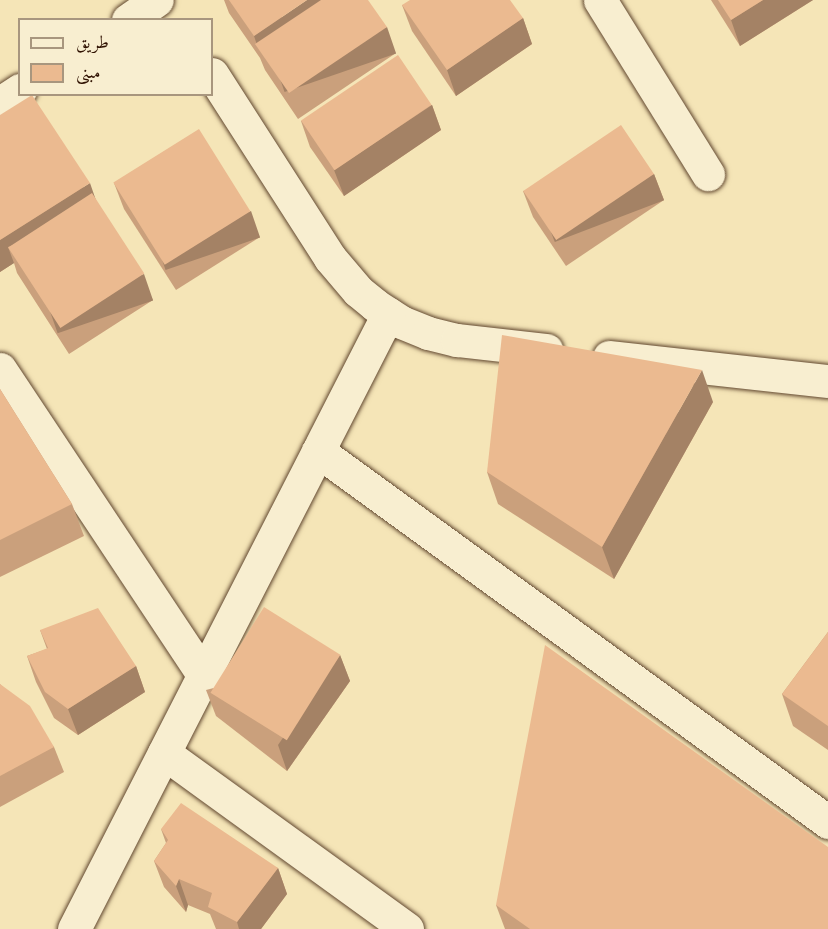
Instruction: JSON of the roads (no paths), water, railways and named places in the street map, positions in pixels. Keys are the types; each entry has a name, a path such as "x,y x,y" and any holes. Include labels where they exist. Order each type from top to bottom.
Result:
{"street":[{"path":"131,18 157,0"},
{"path":"165,0 176,18"},
{"path":"600,0 708,174"},
{"path":"213,76 330,258 358,291 388,314 428,333 457,340 825,390"},
{"path":"0,103 18,91"},
{"path":"74,929 388,314"},
{"path":"0,369 204,676"},
{"path":"318,451 828,822"},
{"path":"164,753 407,929"}]}
